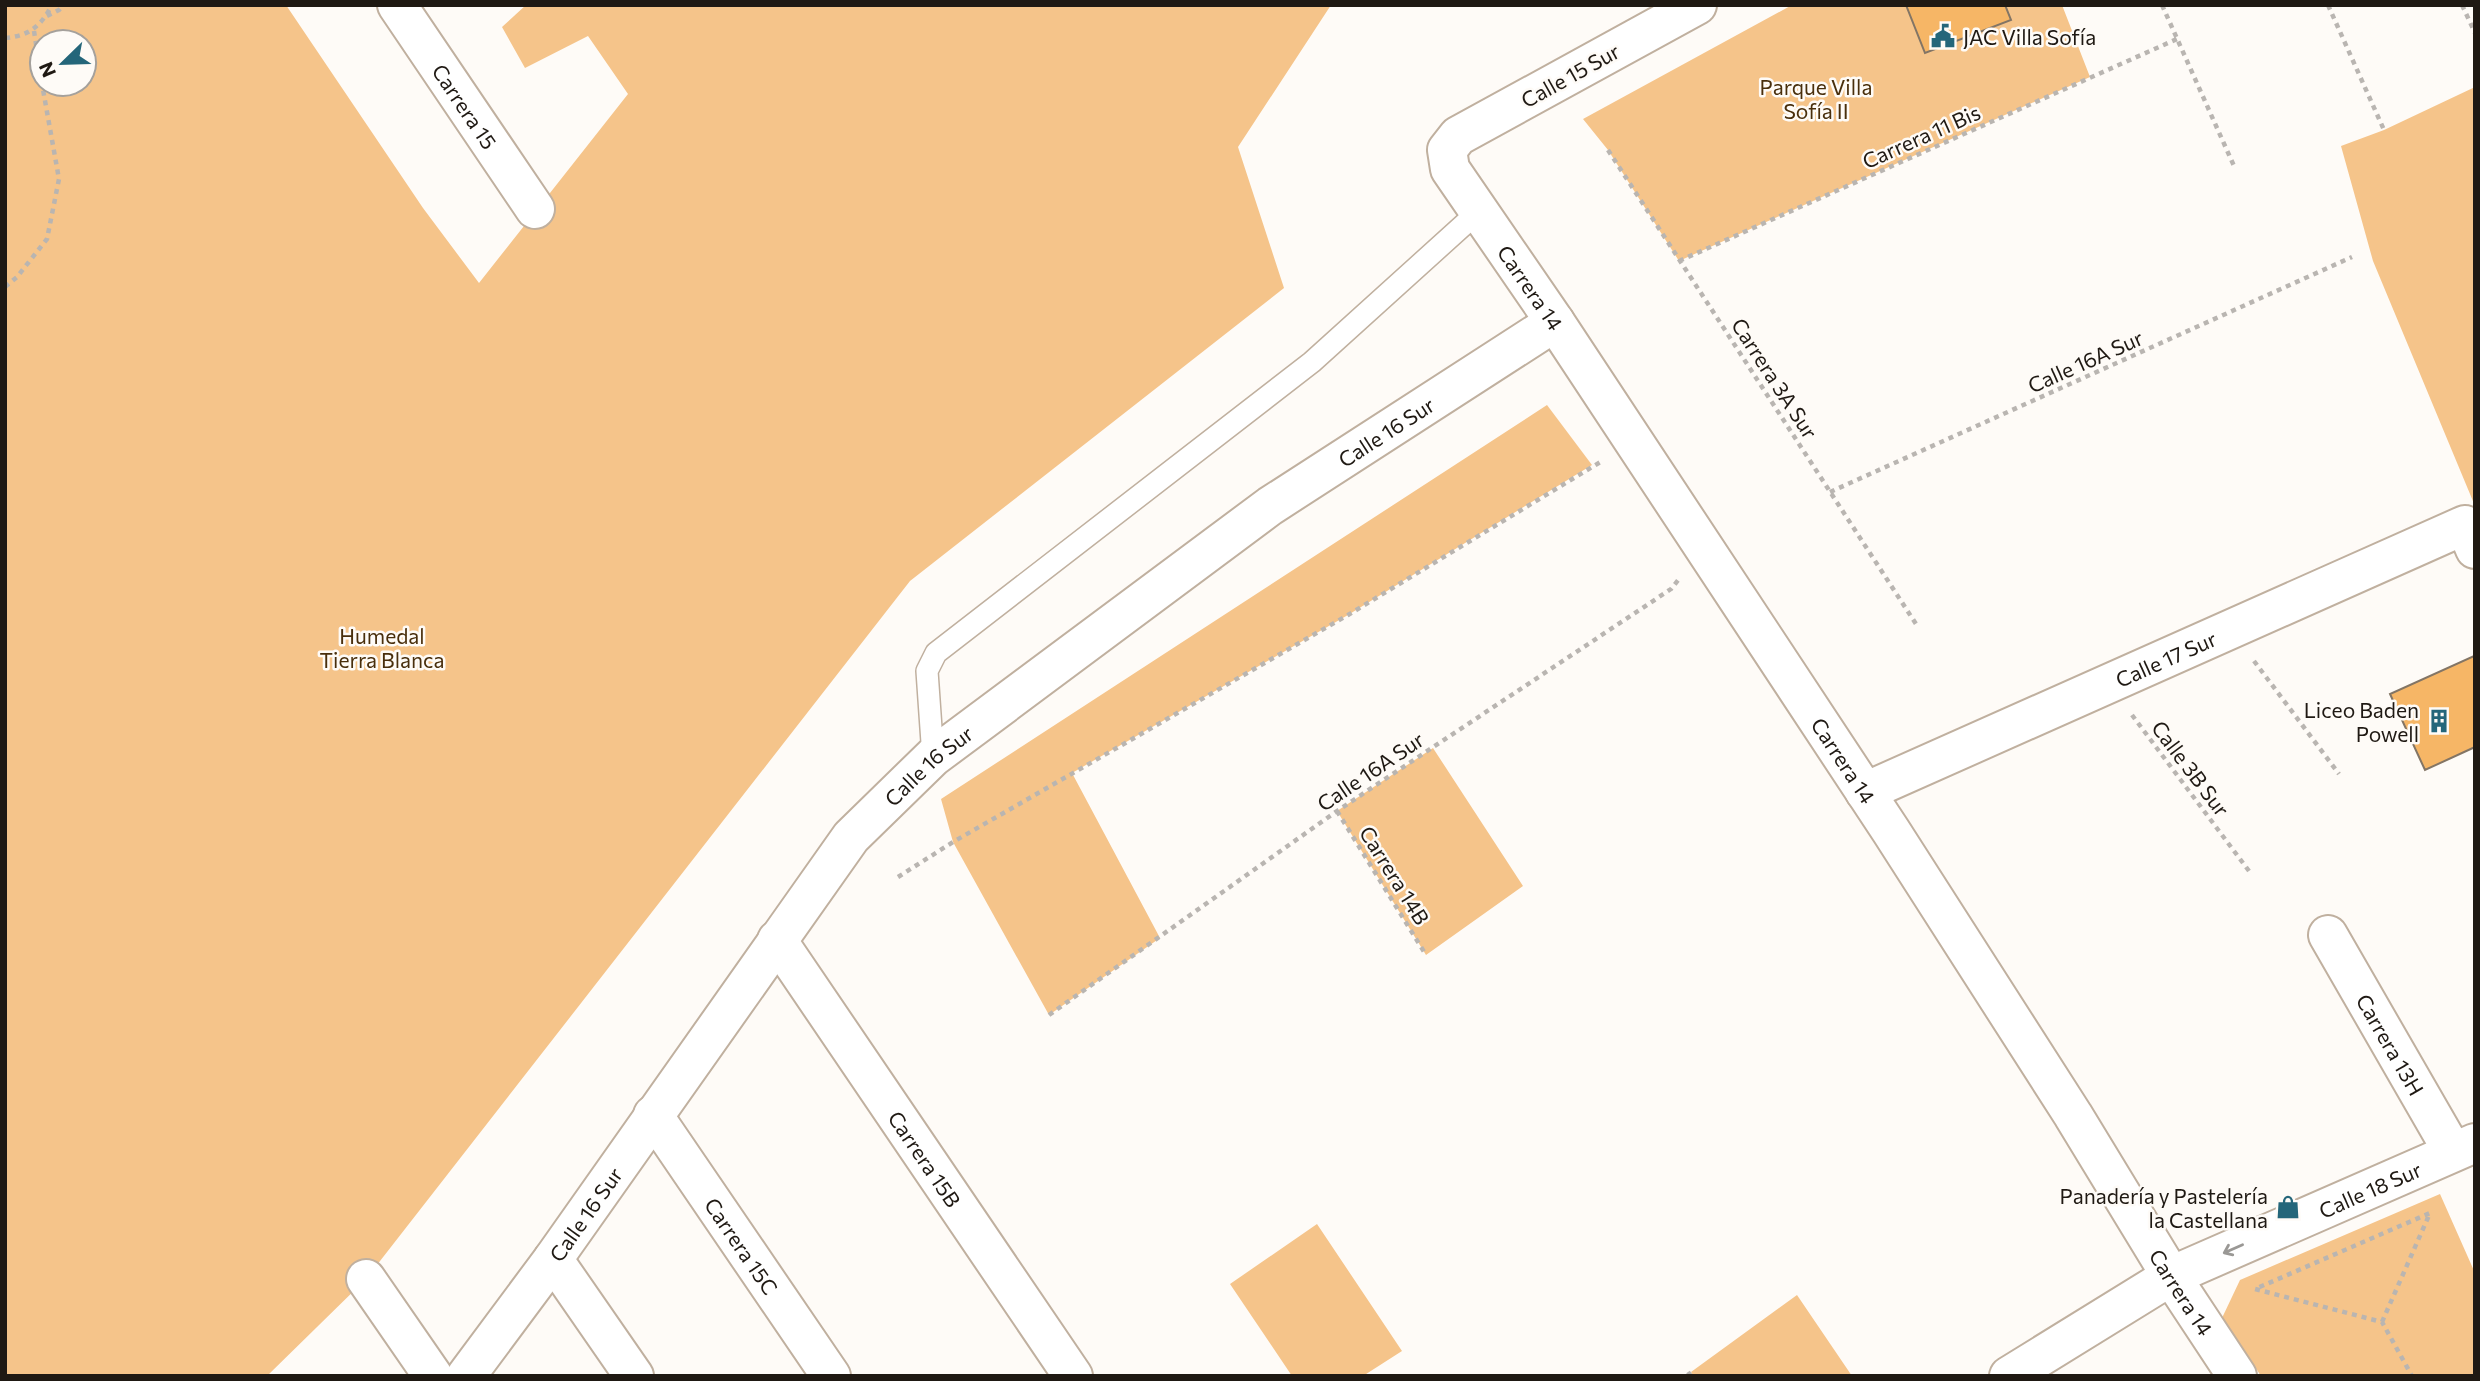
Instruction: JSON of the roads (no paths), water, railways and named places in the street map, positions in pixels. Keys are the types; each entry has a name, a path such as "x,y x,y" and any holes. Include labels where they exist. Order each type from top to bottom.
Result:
{"street":[{"name":"Carrera 15","path":"397,5 535,209"},
{"name":"Calle 15 Sur","path":"1447,150 1458,136 1697,5"},
{"name":"Carrera 14","path":"1447,150 1450,169 1555,322 1865,792 2073,1115 2171,1276 2236,1376"},
{"name":"Calle 16 Sur","path":"466,1376 554,1259 851,837 933,757 1270,506 1555,322"},
{"name":"Calle 17 Sur","path":"1865,792 2230,630 2470,537"},
{"name":"Carrera 13H","path":"2328,935 2464,1148"},
{"name":"Carrera 15B","path":"777,940 1073,1376"},
{"name":"Carrera 15C","path":"653,1115 831,1376"},
{"name":"Calle 18 Sur","path":"2009,1376 2171,1276 2464,1148"},
{"path":"554,1259 634,1376"},
{"path":"366,1279 433,1376"}],"lane":[{"path":"933,757 927,671 936,653 1312,362 1479,211"}],"place":[{"name":"JAC Villa Sofía","path":"1943,36"},
{"name":"Liceo Baden Powell","path":"2439,721"},
{"name":"Panadería y Pastelería la Castellana","path":"2288,1207"}],"park label":[{"name":"Parque Villa Sofía II","path":"1816,98"},
{"name":"Humedal Tierra Blanca","path":"382,647"}]}
